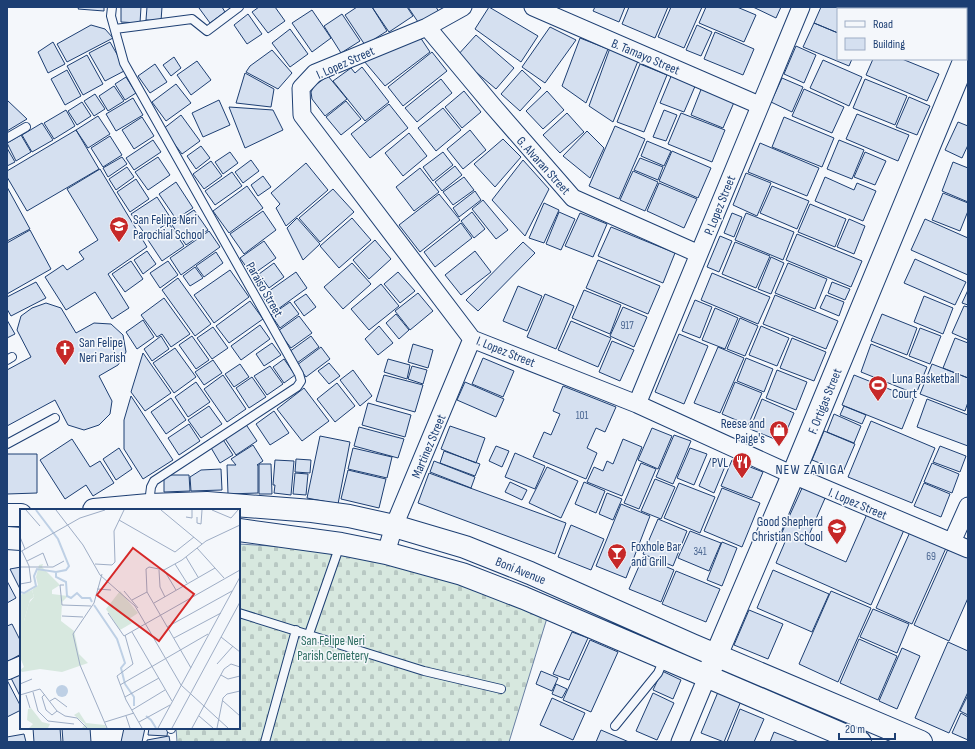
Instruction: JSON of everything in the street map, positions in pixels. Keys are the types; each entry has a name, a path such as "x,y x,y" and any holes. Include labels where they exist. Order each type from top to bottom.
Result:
{"main road":[{"name":"F. Ortigas Street","path":"707,677 793,475 965,60"},
{"name":"Boni Avenue","path":"105,509 149,505 207,503 349,516 394,526 465,547 530,573 716,655 921,742"},
{"path":"7,514 20,515"},
{"name":"Boni Avenue","path":"240,530 341,544 386,553 462,574 524,598 860,742"},
{"path":"7,538 20,539"}],"street":[{"name":"I. Lopez Street","path":"463,7 427,27 315,73 301,88 302,115 472,339 637,404 793,475 968,549"},
{"name":"B. Tamayo Street","path":"533,7 759,105"},
{"name":"P. Lopez Street","path":"637,404 800,7"},
{"name":"G. Alvaran Street","path":"427,27 497,111 573,198 699,254"},
{"name":"Martinez Street","path":"386,553 394,526 472,339"},
{"path":"952,542 968,506"},
{"path":"7,671 20,665"},
{"name":"F. Ortigas Street","path":"680,742 707,677"}],"lane":[{"path":"112,7 111,16 115,29 192,20 207,30 239,7"},
{"name":"Paraiso Street","path":"115,29 124,63 299,374 301,381 298,387 154,481 149,493 149,505"},
{"path":"7,138 26,127"},
{"path":"7,444 55,418"},
{"path":"309,634 341,544"},
{"path":"240,613 424,670 501,689"},
{"path":"265,742 296,630"},
{"path":"615,726 658,673 665,658"}],"green space":[{"name":"San Felipe Neri Parish Cemetery","path":"240,544 334,552 390,563 450,581 547,618 509,742 177,742 176,729 240,729"}],"building":[{"path":"79,7 104,7 104,11 78,9"},
{"path":"121,7 141,7 140,23 121,22"},
{"path":"147,7 162,7 161,21 146,20"},
{"path":"222,7 225,12 210,23 199,8"},
{"path":"259,7 275,7 285,21 268,33 252,12"},
{"path":"357,7 372,7 387,31 365,45 345,15"},
{"path":"372,7 407,7 413,16 389,32"},
{"path":"408,7 436,7 439,12 420,25"},
{"path":"489,7 538,36 521,62 475,29"},
{"path":"595,7 625,7 619,22 593,11"},
{"path":"629,7 668,7 655,38 622,24"},
{"path":"671,7 702,7 684,48 658,37"},
{"path":"706,7 737,7 756,15 744,42 699,23"},
{"path":"753,7 781,7 776,18"},
{"path":"821,7 859,7 837,8 837,33 814,23"},
{"path":"876,7 899,7 898,8"},
{"path":"951,7 954,8 906,8"},
{"path":"312,10 331,38 312,52 292,23"},
{"path":"248,14 262,34 247,44 234,25"},
{"path":"342,14 360,41 341,53 324,26"},
{"path":"814,23 837,33 837,60 852,60 849,66 803,47"},
{"path":"91,25 105,29 113,38 67,62 57,44"},
{"path":"697,25 712,32 701,56 686,50"},
{"path":"550,27 576,40 545,83 522,67"},
{"path":"290,29 308,54 290,67 272,43"},
{"path":"715,32 754,49 743,75 704,59"},
{"path":"476,35 514,68 496,89 457,56"},
{"path":"420,37 430,52 385,86 364,61"},
{"path":"580,38 608,49 586,103 562,86"},
{"path":"53,42 65,64 48,73 38,52"},
{"path":"110,42 126,70 105,81 89,53"},
{"path":"796,46 816,55 804,83 784,74"},
{"path":"610,48 638,61 613,122 589,106"},
{"path":"272,50 292,73 278,89 246,72 250,66"},
{"path":"432,52 447,71 403,106 388,87"},
{"path":"87,55 103,84 83,95 67,66"},
{"path":"174,57 181,68 171,76 163,65"},
{"path":"823,60 862,77 849,106 810,88"},
{"path":"873,60 904,60 939,74 927,101 866,75"},
{"path":"197,61 211,80 191,95 177,75"},
{"path":"155,64 167,82 150,93 138,76"},
{"path":"640,64 667,75 644,132 617,122"},
{"path":"362,67 389,102 365,121 333,81 351,68 355,73"},
{"path":"67,70 81,96 65,105 51,79"},
{"path":"522,70 541,88 520,111 501,94"},
{"path":"245,73 274,89 271,107 236,103"},
{"path":"672,74 696,84 684,112 660,103"},
{"path":"328,76 347,99 325,116 312,99 311,92 314,86"},
{"path":"126,77 136,93 125,100 115,84"},
{"path":"782,78 803,87 792,112 771,102"},
{"path":"441,79 452,93 417,122 405,108"},
{"path":"865,79 907,96 895,125 853,108"},
{"path":"176,84 191,103 166,121 152,102"},
{"path":"114,86 124,101 108,111 99,96"},
{"path":"702,87 735,100 723,128 691,115"},
{"path":"804,89 844,107 832,133 792,116"},
{"path":"464,91 481,112 462,128 445,107"},
{"path":"547,91 564,110 543,129 526,111"},
{"path":"95,94 105,109 94,116 84,101"},
{"path":"909,97 930,106 917,135 896,127"},
{"path":"133,98 143,115 116,131 106,114"},
{"path":"7,100 27,119 7,131"},
{"path":"219,100 230,125 203,137 192,113"},
{"path":"346,101 361,119 341,135 326,117"},
{"path":"82,102 91,116 77,125 68,111"},
{"path":"389,104 408,128 370,158 351,134"},
{"path":"229,107 273,110 283,130 245,148"},
{"path":"443,108 461,130 436,151 418,128"},
{"path":"66,110 75,126 54,139 44,123"},
{"path":"664,110 677,115 666,141 653,137"},
{"path":"567,113 584,132 560,153 543,135"},
{"path":"681,113 725,130 712,162 668,144"},
{"path":"857,114 909,135 898,161 846,139"},
{"path":"181,115 200,141 182,154 163,129"},
{"path":"98,116 110,134 88,148 76,130"},
{"path":"142,117 154,136 134,149 122,130"},
{"path":"784,117 834,138 822,167 772,147"},
{"path":"958,122 968,126 968,145 962,158 945,150"},
{"path":"42,123 53,140 32,152 22,135"},
{"path":"615,126 645,139 619,199 589,186"},
{"path":"76,130 99,169 27,211 7,177 7,171"},
{"path":"470,130 486,150 463,169 447,149"},
{"path":"587,131 604,148 590,178 563,156"},
{"path":"409,133 427,156 403,176 385,153"},
{"path":"21,135 31,152 16,161 7,143"},
{"path":"110,136 122,155 103,167 91,148"},
{"path":"503,139 521,157 495,187 474,164"},
{"path":"153,140 161,152 134,170 126,158"},
{"path":"839,140 864,150 852,179 827,169"},
{"path":"647,141 671,151 664,166 641,156"},
{"path":"760,143 819,168 807,196 748,172"},
{"path":"201,146 210,158 196,169 187,156"},
{"path":"7,148 15,162 7,166"},
{"path":"672,151 711,168 698,198 659,181"},
{"path":"230,152 238,163 223,174 215,162"},
{"path":"443,152 453,165 433,181 423,167"},
{"path":"865,152 886,161 875,185 854,177"},
{"path":"122,157 127,164 108,177 103,168"},
{"path":"158,157 170,175 148,190 135,172"},
{"path":"640,158 663,167 658,180 634,170"},
{"path":"251,160 259,171 243,183 235,172"},
{"path":"523,160 549,189 525,236 492,200"},
{"path":"211,161 222,176 204,189 193,174"},
{"path":"953,162 968,168 968,202 942,191"},
{"path":"306,163 328,190 286,226 276,208 280,204 271,193"},
{"path":"455,166 462,175 442,191 435,182"},
{"path":"127,167 134,177 116,190 109,179"},
{"path":"420,168 439,192 414,211 396,187"},
{"name":"San Felipe Neri Parochial School","path":"100,169 147,247 108,274 129,308 112,319 95,292 66,310 45,277 63,265 67,270 84,259 79,252 98,240 67,189"},
{"path":"633,171 658,182 645,211 620,200"},
{"path":"232,172 242,186 215,205 205,191"},
{"path":"746,173 771,183 757,216 733,205"},
{"path":"263,176 271,187 258,196 251,185"},
{"path":"464,177 474,190 453,205 443,192"},
{"path":"825,177 854,190 857,183 876,191 863,221 815,201"},
{"path":"136,179 149,199 130,212 117,192"},
{"path":"176,182 193,208 176,219 159,194"},
{"path":"659,183 697,199 684,228 647,211"},
{"path":"247,186 263,208 229,233 213,211"},
{"path":"772,186 809,201 797,229 760,213"},
{"path":"7,187 30,229 7,241"},
{"path":"333,189 354,212 320,242 299,218"},
{"path":"475,191 481,200 459,217 453,208"},
{"path":"943,193 968,203 968,211 960,231 932,220"},
{"path":"439,194 460,220 420,252 399,225"},
{"path":"157,197 172,220 147,237 131,214"},
{"path":"483,200 508,230 496,239 472,209"},
{"path":"544,203 559,210 544,243 529,238"},
{"path":"810,204 846,219 835,247 798,232"},
{"path":"194,210 208,230 186,245 172,225"},
{"path":"263,211 276,230 244,254 230,234"},
{"path":"472,212 485,229 474,238 461,221"},
{"path":"559,212 575,219 561,250 546,244"},
{"path":"580,213 607,224 593,257 565,246"},
{"path":"732,213 742,217 734,237 724,233"},
{"path":"746,213 794,232 783,260 735,240"},
{"path":"297,218 320,244 303,260 287,228"},
{"path":"352,218 371,240 339,268 320,246"},
{"path":"849,219 865,226 854,254 837,247"},
{"path":"925,219 968,238 968,275 911,250"},
{"path":"461,223 472,238 435,267 424,252"},
{"path":"170,225 184,246 162,261 148,240"},
{"path":"611,227 675,253 663,283 598,256"},
{"path":"30,230 51,269 7,294 7,243"},
{"path":"209,231 220,247 181,275 170,258"},
{"path":"797,234 862,261 851,287 786,260"},
{"path":"720,236 732,241 719,272 707,267"},
{"path":"375,240 391,259 369,279 353,260"},
{"path":"264,241 276,258 252,275 240,258"},
{"path":"523,242 535,253 478,311 466,300"},
{"path":"735,242 770,256 756,288 722,274"},
{"path":"147,251 156,264 143,274 134,260"},
{"path":"475,251 491,272 461,295 445,275"},
{"path":"216,252 223,263 204,277 196,266"},
{"path":"771,257 784,263 771,294 758,289"},
{"path":"915,259 966,282 955,305 904,283"},
{"path":"598,260 660,286 648,314 586,288"},
{"path":"131,261 143,279 125,292 112,274"},
{"path":"168,261 178,275 160,288 150,273"},
{"path":"274,263 284,277 269,288 259,274"},
{"path":"352,263 371,284 343,309 324,287"},
{"path":"788,263 827,279 815,309 775,293"},
{"path":"195,267 203,278 190,286 183,276"},
{"path":"230,270 249,297 214,323 194,295"},
{"path":"296,272 307,288 274,312 262,296"},
{"path":"398,272 415,291 400,303 384,284"},
{"path":"712,273 770,297 758,324 701,300"},
{"path":"178,278 211,324 195,336 162,290"},
{"path":"36,282 46,298 11,316 7,309 7,297"},
{"path":"832,282 850,289 845,300 828,293"},
{"path":"381,284 399,306 369,330 351,309"},
{"path":"518,286 542,296 527,331 503,321"},
{"path":"584,290 621,305 610,334 572,318"},
{"path":"968,290 968,305 962,303"},
{"path":"418,293 433,311 410,330 395,311"},
{"path":"306,294 316,307 304,316 294,302"},
{"path":"545,294 574,306 556,349 527,337"},
{"path":"775,295 838,321 826,349 763,324"},
{"path":"826,295 844,302 839,316 820,308"},
{"path":"924,296 953,308 943,334 914,322"},
{"path":"164,298 190,334 171,347 162,334 157,337 141,315"},
{"path":"695,300 712,307 700,338 682,331"},
{"path":"250,301 263,319 229,343 216,326"},
{"path":"290,302 299,314 280,328 271,315"},
{"name":"San Felipe Neri Parish","path":"46,303 61,308 76,333 94,323 111,324 123,335 126,352 118,365 99,376 112,401 110,414 99,425 84,430 68,425 55,400 7,426 7,370 31,357 17,330 21,316 32,308"},
{"path":"964,306 968,307 968,340 952,333"},
{"path":"623,307 647,317 634,347 610,336"},
{"path":"715,308 738,318 725,349 702,340"},
{"path":"396,314 409,330 399,339 386,323"},
{"path":"882,314 917,328 907,355 871,341"},
{"path":"299,316 312,333 291,348 278,331"},
{"path":"740,318 758,326 745,356 727,349"},
{"path":"7,320 15,334 7,338"},
{"path":"143,320 154,337 137,349 126,332"},
{"path":"571,321 611,338 598,367 558,350"},
{"path":"260,325 270,339 241,360 231,346"},
{"path":"379,326 393,343 378,355 365,339"},
{"path":"761,326 789,338 777,366 749,355"},
{"path":"213,327 228,348 212,359 197,338"},
{"path":"920,328 941,336 930,364 909,356"},
{"path":"679,334 708,346 684,404 655,392"},
{"path":"161,336 169,349 152,361 144,349"},
{"path":"192,336 209,360 196,369 179,345"},
{"path":"311,336 319,347 297,363 289,352"},
{"path":"792,338 826,352 814,381 780,368"},
{"path":"955,338 968,343 968,378 943,368"},
{"path":"612,341 634,350 620,381 599,372"},
{"path":"272,343 281,355 264,366 256,354"},
{"path":"413,344 433,350 428,368 408,362"},
{"path":"871,344 927,367 916,394 861,372"},
{"path":"321,347 330,359 306,377 297,365"},
{"path":"718,347 744,358 720,413 694,403"},
{"path":"175,348 196,377 174,393 153,363"},
{"path":"143,353 171,393 145,411 131,392"},
{"path":"483,358 514,371 503,397 472,384"},
{"path":"746,358 773,369 764,392 737,381"},
{"path":"284,359 295,375 284,383 273,367"},
{"path":"388,359 410,365 407,379 384,372"},
{"path":"213,360 222,373 204,385 195,372"},
{"path":"329,363 340,376 329,384 318,371"},
{"path":"240,364 249,377 234,387 225,374"},
{"path":"932,364 968,378 968,402 965,411 920,394"},
{"path":"270,366 283,384 267,395 254,376"},
{"path":"412,366 427,370 423,384 408,379"},
{"path":"353,370 372,396 360,406 340,380"},
{"path":"777,370 807,382 796,410 766,398"},
{"path":"223,375 246,409 227,422 204,389"},
{"path":"384,375 423,385 415,412 376,401"},
{"name":"Luna Basketball Court","path":"854,375 914,399 902,429 842,405"},
{"path":"252,377 266,397 249,408 236,388"},
{"path":"196,382 210,402 188,417 175,397"},
{"path":"465,382 504,399 496,417 457,400"},
{"path":"735,382 762,393 748,425 722,414"},
{"path":"337,383 355,406 335,422 317,399"},
{"path":"563,386 616,407 605,432 596,428 587,448 597,453 586,479 533,457 544,432 551,435 560,414 553,411"},
{"path":"304,388 329,421 302,441 277,409"},
{"path":"131,396 173,460 143,479 124,449 124,420"},
{"path":"171,398 186,420 166,434 151,412"},
{"path":"762,399 794,413 782,442 750,429"},
{"path":"927,399 968,415 968,446 917,427"},
{"path":"368,403 411,415 405,437 362,425"},
{"path":"209,406 222,424 201,438 188,420"},
{"path":"844,406 866,415 862,424 840,415"},
{"path":"274,411 289,433 270,445 256,424"},
{"path":"834,414 861,426 854,443 827,432"},
{"path":"871,421 935,448 912,503 848,477"},
{"path":"245,423 257,441 236,455 224,437"},
{"path":"189,424 200,441 179,455 168,438"},
{"path":"450,426 485,438 476,463 441,449"},
{"path":"359,427 404,439 398,458 354,446"},
{"path":"652,428 672,436 658,469 638,460"},
{"path":"824,431 855,444 843,472 812,460"},
{"path":"674,435 691,441 673,484 656,477"},
{"path":"320,436 350,442 338,504 307,498"},
{"path":"222,438 233,455 220,463 210,446"},
{"path":"72,439 90,467 100,461 114,483 93,496 86,485 65,499 40,460"},
{"path":"623,439 642,447 622,496 587,482 594,467 603,471 607,461 613,464"},
{"path":"253,445 263,461 257,465 258,493 228,494 227,465 236,465 231,459"},
{"path":"496,446 509,451 502,467 489,461"},
{"path":"940,446 966,456 960,472 933,462"},
{"path":"119,448 132,469 116,480 103,459"},
{"path":"353,448 392,457 387,478 348,469"},
{"path":"690,448 707,454 694,485 677,478"},
{"path":"444,451 480,464 475,476 440,463"},
{"path":"515,453 545,466 535,489 505,477"},
{"path":"7,454 37,454 37,493 7,494"},
{"path":"711,458 726,464 714,493 699,486"},
{"path":"296,459 311,460 310,473 295,472"},
{"path":"275,460 294,461 291,495 274,493 275,485 273,485"},
{"name":"PVL","path":"732,460 763,472 752,498 721,486"},
{"path":"434,461 475,477 471,488 430,472"},
{"path":"641,463 656,469 639,509 624,503"},
{"path":"932,463 959,474 952,493 924,482"},
{"path":"259,464 271,464 272,494 259,494"},
{"path":"547,467 578,481 561,518 529,503"},
{"path":"221,469 222,490 191,491 190,477 201,470"},
{"path":"348,470 386,479 379,508 341,499"},
{"path":"295,473 308,474 306,495 293,494"},
{"path":"429,473 566,523 555,554 418,503"},
{"path":"164,475 189,475 190,491 164,492"},
{"path":"655,479 675,487 661,519 641,511"},
{"path":"510,482 527,490 522,500 505,492"},
{"path":"584,482 605,491 596,513 575,504"},
{"path":"679,483 715,497 700,533 664,518"},
{"path":"924,483 950,494 941,517 914,506"},
{"name":"Good Shepherd Christian School","path":"803,486 826,496 805,544 846,562 867,514 904,530 871,605 776,563 785,542 779,539"},
{"path":"722,488 760,503 742,547 704,531"},
{"path":"607,493 622,499 613,520 599,514"},
{"path":"621,504 650,516 626,578 596,566"},
{"path":"658,519 687,531 673,566 643,554"},
{"path":"571,525 604,539 591,570 558,557"},
{"path":"690,531 721,543 709,571 678,558"},
{"path":"910,532 946,548 912,624 876,608"},
{"path":"722,542 737,548 722,586 707,580"},
{"path":"948,549 968,558 968,598 949,641 914,625"},
{"path":"643,557 674,570 661,602 629,589"},
{"path":"20,567 20,589 10,569"},
{"path":"773,570 829,594 812,632 757,608"},
{"path":"676,571 720,589 706,622 662,604"},
{"path":"7,581 16,598 7,603"},
{"path":"831,591 871,608 838,682 799,664"},
{"path":"873,609 909,624 897,653 860,637"},
{"path":"749,610 783,624 768,659 734,645"},
{"path":"12,624 20,640 20,655 7,662 7,626"},
{"path":"572,632 588,638 569,680 553,674"},
{"path":"859,639 897,656 878,700 840,683"},
{"path":"590,640 618,652 591,712 563,700"},
{"path":"948,642 968,651 968,692 949,733 915,718"},
{"path":"902,648 920,656 897,709 879,701"},
{"path":"20,671 20,696 10,676"},
{"path":"541,671 558,678 552,691 536,684"},
{"path":"662,671 681,680 673,699 653,690"},
{"path":"7,680 20,705 20,710 7,717"},
{"path":"556,684 567,689 562,698 552,694"},
{"path":"718,692 741,701 724,742 701,733"},
{"path":"653,693 674,703 657,740 636,731"},
{"path":"968,695 968,715 960,711"},
{"path":"552,698 585,713 573,740 540,725"},
{"path":"740,709 764,719 754,742 727,742"},
{"path":"961,713 968,717 968,740 952,733"},
{"path":"33,729 60,729 61,742 34,742"},
{"path":"62,729 90,729 91,742 63,742"},
{"path":"124,729 145,729 142,742 121,742"},
{"path":"149,729 168,729 167,736 148,735"},
{"path":"601,730 629,742 596,742"},
{"path":"774,732 799,742 770,742"},
{"path":"24,734 26,742 7,742 7,737"},
{"path":"169,736 170,742 147,742 147,740"}],"place":[{"name":"San Felipe Neri Parochial School","path":"119,243"},
{"name":"San Felipe Neri Parish","path":"65,366"},
{"name":"Luna Basketball Court","path":"878,402"},
{"name":"Reese and Paige's","path":"779,447"},
{"name":"PVL","path":"742,479"},
{"name":"Good Shepherd Christian School","path":"837,545"},
{"name":"Foxhole Bar and Grill","path":"617,570"}],"district":[{"name":"NEW ZAÑIGA","path":"810,469"}]}
